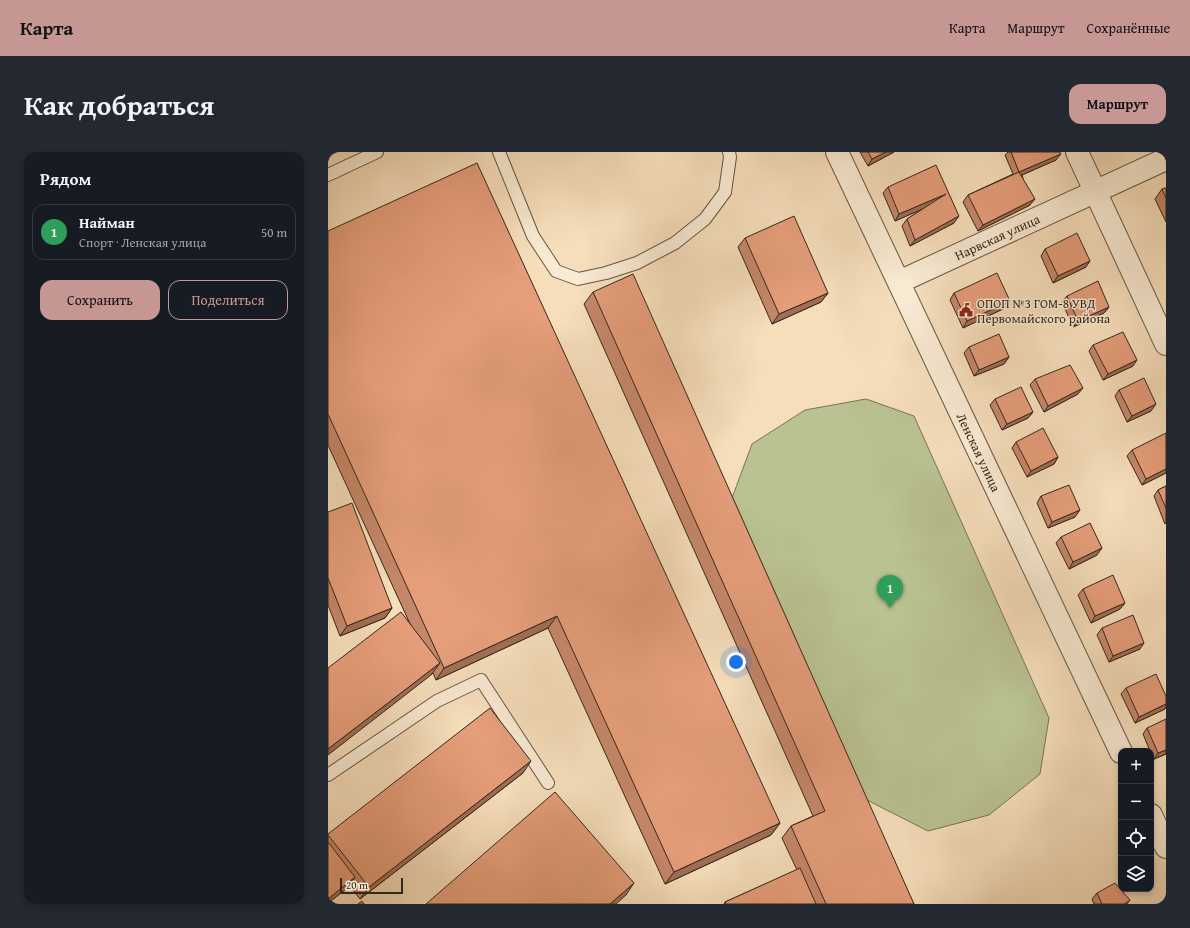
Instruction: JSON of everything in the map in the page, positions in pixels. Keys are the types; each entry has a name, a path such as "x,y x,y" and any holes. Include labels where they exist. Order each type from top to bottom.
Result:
{"street":[{"name":"Ленская улица","path":"837,152 1119,748"},
{"path":"1077,152 1166,344"},
{"name":"Нарвская улица","path":"899,282 1166,159"},
{"path":"1153,820 1166,847"}],"lane":[{"path":"328,175 377,152"},
{"path":"499,152 533,236 556,271 578,279 606,273 637,263 675,243 705,218 725,192 730,157 729,152"},
{"path":"328,775 437,701 481,680 548,783"}],"green space":[{"path":"866,399 914,416 1049,718 1040,774 989,815 928,831 867,800 732,498 752,444 805,410"}],"building":[{"path":"868,152 886,152 872,159"},
{"path":"1011,152 1060,152 1061,154 1019,172"},
{"path":"477,163 780,823 674,872 557,616 444,668 328,414 328,231"},
{"path":"936,165 959,216 915,240 907,219 946,194 899,214 888,187"},
{"path":"1019,172 1035,199 983,225 968,195"},
{"path":"1166,188 1166,198 1162,189"},
{"path":"794,216 828,293 779,314 745,238"},
{"path":"1077,233 1090,261 1058,276 1045,249"},
{"path":"997,273 1010,301 967,321 954,293"},
{"path":"633,274 914,904 826,904 791,826 825,811 593,292"},
{"path":"1098,281 1109,307 1078,321 1067,296"},
{"path":"1123,332 1137,360 1108,374 1093,345"},
{"path":"999,334 1009,357 979,370 969,347"},
{"path":"1070,365 1083,388 1048,406 1035,379"},
{"path":"1144,378 1156,404 1132,416 1119,390"},
{"path":"1021,387 1033,412 1007,424 995,399"},
{"path":"1043,428 1058,457 1031,471 1016,442"},
{"path":"1166,433 1166,469 1146,479 1132,450"},
{"path":"1069,485 1080,510 1052,522 1041,496"},
{"path":"1166,486 1166,508 1158,490"},
{"path":"352,503 392,608 347,626 328,578 328,512"},
{"path":"1090,523 1102,548 1073,562 1061,537"},
{"path":"1113,575 1125,603 1095,616 1083,589"},
{"path":"401,612 440,663 328,749 328,668"},
{"path":"1133,615 1144,643 1113,656 1102,628"},
{"path":"1156,674 1166,696 1166,704 1139,717 1126,688"},
{"path":"490,708 531,761 369,887 328,834"},
{"path":"1166,719 1166,750 1158,753 1147,728"},
{"path":"555,792 634,883 610,904 426,904"},
{"path":"328,842 355,877 328,899"},
{"path":"800,868 816,904 726,904 725,902"},
{"path":"1115,883 1118,886 1118,892 1123,892 1130,900 1124,904 1102,904 1097,893"}],"place":[{"name":"ОПОП №3 ГОМ-8 УВД Первомайского района","path":"966,310"},
{"name":"Найман","path":"890,608"}]}
